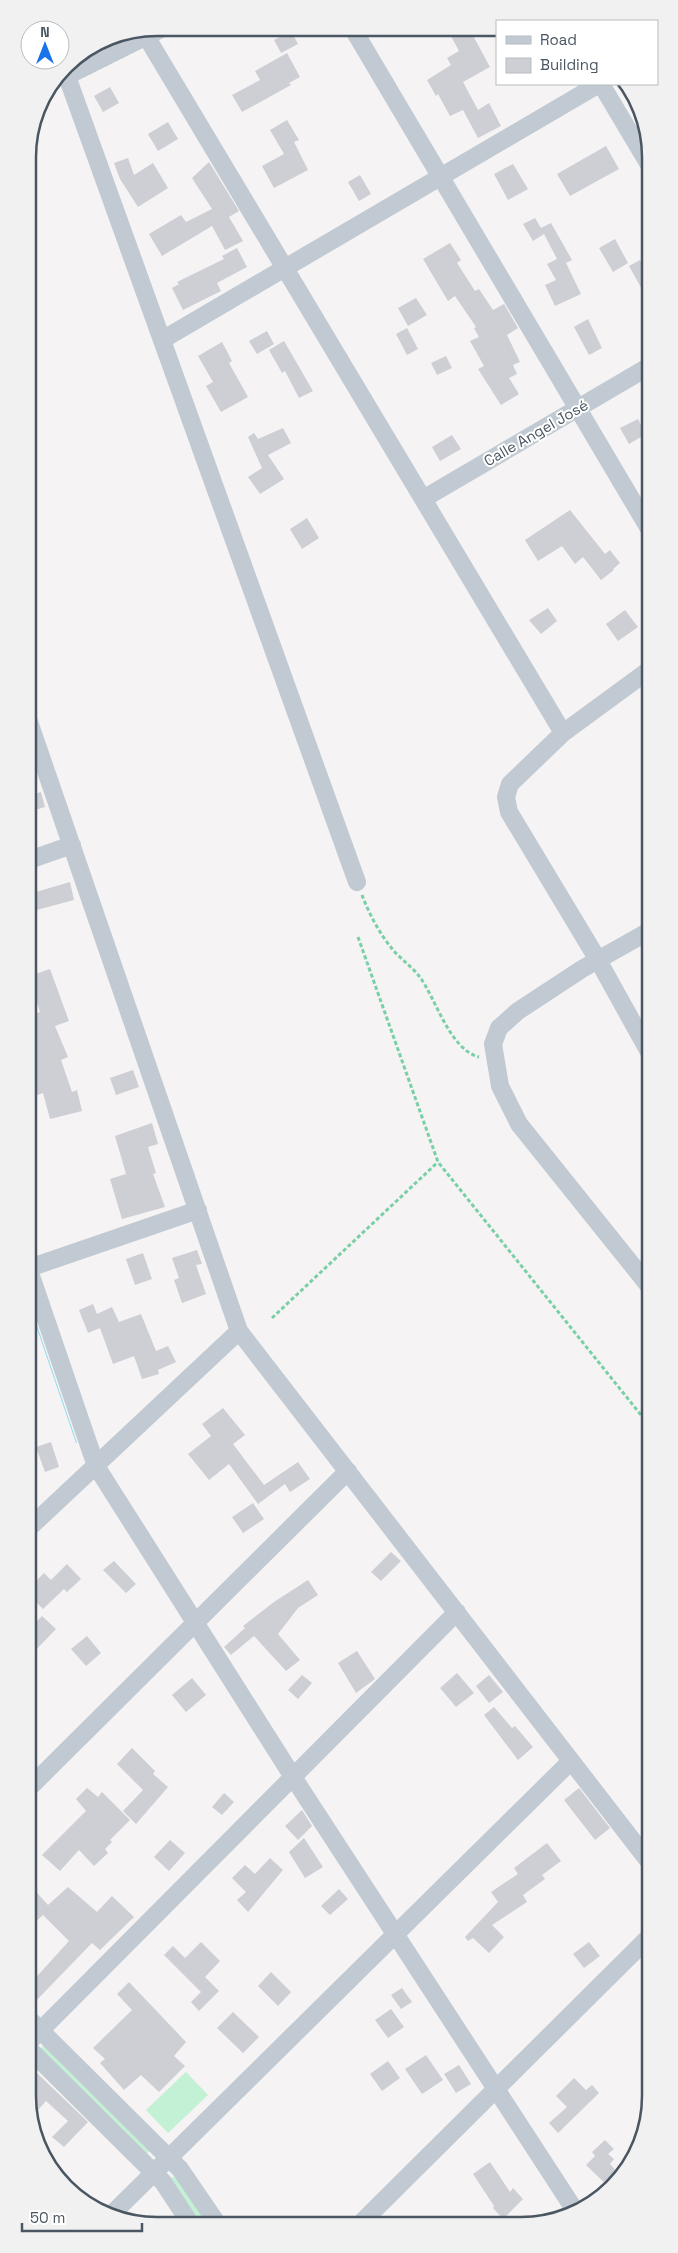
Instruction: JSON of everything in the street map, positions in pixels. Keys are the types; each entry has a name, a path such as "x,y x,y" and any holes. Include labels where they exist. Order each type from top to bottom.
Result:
{"street":[{"path":"357,36 642,516"},
{"path":"147,37 562,733"},
{"path":"77,67 142,38"},
{"path":"68,76 357,882"},
{"path":"162,340 598,85"},
{"path":"601,85 641,152"},
{"name":"Calle Angel José","path":"423,499 642,371"},
{"path":"642,680 562,733 510,784 506,797 509,812 598,960 642,1039"},
{"path":"37,744 239,1331 641,1851"},
{"path":"37,857 72,845"},
{"path":"641,1277 518,1124 500,1086 494,1061 493,1044 499,1028 524,1007 598,960 642,935"},
{"path":"36,1266 198,1210"},
{"path":"36,1291 96,1466 293,1777 572,2206"},
{"path":"36,1521 239,1331"},
{"path":"36,1781 348,1471"},
{"path":"36,2027 293,1777 457,1612"},
{"path":"116,2209 168,2156 396,1936 571,1760"},
{"path":"368,2217 641,1945"},
{"path":"36,2033 180,2168 213,2217"},
{"path":"36,2056 163,2182 186,2217"}],"path":[{"path":"357,882 368,910 393,950 419,976 445,1023 469,1054 494,1061"},
{"path":"358,937 438,1162 641,1413"},
{"path":"272,1318 438,1162"}],"green space":[{"path":"44,2045 150,2150 147,2154 40,2049"},
{"path":"186,2072 208,2095 168,2133 146,2110"},
{"path":"175,2176 203,2217 194,2217 171,2178"}],"water":[{"path":"36,1324 77,1443 36,1327"}],"building":[{"path":"451,36 473,36 490,67 463,82 478,110 489,103 501,126 478,138 463,110 450,116 438,94 436,96 427,80 451,65 447,58 459,51"},
{"path":"280,37 294,37 298,44 281,53 274,40"},
{"path":"287,53 300,77 289,83 291,85 242,112 232,95 260,80 255,71"},
{"path":"110,87 119,103 103,112 94,96"},
{"path":"287,120 299,140 294,142 308,170 274,188 262,166 284,154 270,130"},
{"path":"168,122 178,139 158,151 148,134"},
{"path":"606,146 619,169 570,196 557,174"},
{"path":"128,158 134,175 153,163 168,188 138,207 120,179 114,163"},
{"path":"209,162 239,211 229,217 243,241 225,250 212,226 162,256 149,234 181,215 186,222 212,209 192,178"},
{"path":"513,164 528,189 508,200 494,174"},
{"path":"360,175 371,194 359,201 348,182"},
{"path":"535,218 541,228 551,223 572,260 566,263 581,294 555,306 545,285 556,280 547,264 557,259 544,234 533,241 523,224"},
{"path":"615,239 628,263 613,272 599,248"},
{"path":"450,243 461,260 457,263 475,291 479,289 493,310 504,304 518,328 507,335 520,362 513,365 517,374 509,378 519,394 501,405 478,369 484,366 470,341 479,337 474,328 476,327 455,296 448,301 423,259"},
{"path":"237,248 247,267 217,283 221,291 183,310 172,288 179,284 177,282 224,259 222,256"},
{"path":"640,260 642,263 642,289 629,266"},
{"path":"416,298 427,315 408,326 398,308"},
{"path":"588,319 602,348 589,355 574,327"},
{"path":"407,328 418,349 407,355 396,334"},
{"path":"267,331 274,344 257,354 249,341"},
{"path":"284,341 313,391 299,398 285,371 282,373 269,350"},
{"path":"222,342 232,361 229,363 248,397 221,412 206,386 213,382 198,356"},
{"path":"446,356 452,368 437,375 431,363"},
{"path":"638,419 642,426 642,436 629,444 620,428"},
{"path":"283,428 291,443 268,455 284,479 260,494 248,477 262,468 248,437 254,433 258,439"},
{"path":"452,435 461,449 440,461 432,447"},
{"path":"570,510 605,554 610,550 620,563 601,580 583,557 575,564 562,546 538,561 525,540"},
{"path":"307,518 319,538 302,549 290,529"},
{"path":"548,608 557,621 541,634 529,620"},
{"path":"625,610 638,627 618,641 606,624"},
{"path":"41,792 45,807 37,809 37,793"},
{"path":"70,882 74,900 37,910 37,892"},
{"path":"50,969 69,1021 55,1026 68,1057 61,1060 72,1092 77,1090 82,1111 50,1119 43,1093 37,1095 37,1013 40,1012 37,1001 37,973"},
{"path":"133,1070 139,1087 116,1095 110,1078"},
{"path":"152,1123 158,1144 148,1147 156,1173 153,1174 165,1207 122,1219 110,1179 126,1174 115,1136"},
{"path":"197,1250 202,1264 196,1265 206,1294 182,1303 174,1280 179,1278 172,1258"},
{"path":"143,1253 152,1279 135,1285 126,1259"},
{"path":"93,1304 97,1314 112,1307 119,1322 141,1314 156,1351 168,1346 176,1362 158,1370 159,1374 142,1379 134,1356 113,1364 100,1328 88,1333 79,1310"},
{"path":"223,1408 245,1435 233,1444 264,1485 298,1462 310,1479 290,1492 285,1484 258,1504 229,1464 209,1480 188,1454 211,1436 202,1424"},
{"path":"51,1442 59,1467 45,1472 36,1447"},
{"path":"253,1503 264,1519 243,1533 232,1517"},
{"path":"391,1552 401,1561 381,1581 371,1572"},
{"path":"114,1561 136,1584 126,1593 103,1570"},
{"path":"67,1564 81,1579 67,1592 64,1589 43,1609 36,1602 36,1581 44,1573 51,1580"},
{"path":"308,1580 318,1595 298,1608 278,1634 300,1660 286,1671 254,1636 231,1655 224,1647 245,1628 243,1626 274,1602"},
{"path":"42,1616 56,1629 36,1650 36,1622"},
{"path":"87,1636 101,1653 86,1666 71,1649"},
{"path":"357,1651 375,1679 356,1693 338,1663"},
{"path":"457,1673 474,1693 456,1707 440,1688"},
{"path":"302,1675 312,1683 298,1699 288,1690"},
{"path":"489,1675 503,1692 489,1703 476,1686"},
{"path":"192,1678 206,1695 186,1712 172,1695"},
{"path":"494,1707 512,1728 515,1726 533,1747 518,1760 484,1715"},
{"path":"132,1748 155,1771 153,1774 168,1787 136,1824 123,1811 143,1790 117,1764"},
{"path":"87,1788 98,1797 102,1792 130,1820 110,1840 112,1842 105,1849 108,1853 94,1866 79,1850 60,1871 42,1855 86,1811 76,1799"},
{"path":"579,1788 610,1828 595,1840 564,1800"},
{"path":"224,1793 234,1802 222,1815 212,1807"},
{"path":"302,1810 312,1826 298,1840 285,1826"},
{"path":"304,1838 323,1867 305,1878 289,1852"},
{"path":"170,1840 185,1853 169,1871 154,1857"},
{"path":"547,1843 561,1861 542,1875 545,1879 523,1895 527,1902 492,1925 504,1937 489,1953 473,1938 468,1941 465,1937 498,1902 491,1892 518,1874 514,1868"},
{"path":"270,1858 283,1870 248,1912 237,1900 246,1892 232,1878 245,1865 255,1874"},
{"path":"68,1887 97,1912 112,1896 134,1917 100,1950 92,1943 36,2001 36,1977 69,1941 43,1915 36,1921 36,1892 48,1905"},
{"path":"339,1889 348,1899 330,1915 321,1906"},
{"path":"201,1942 220,1961 205,1977 219,1991 199,2011 191,2002 201,1992 164,1955 173,1946 185,1958"},
{"path":"589,1942 600,1956 584,1968 573,1954"},
{"path":"271,1972 291,1992 278,2006 258,1986"},
{"path":"129,1982 186,2042 174,2056 185,2066 159,2092 141,2075 124,2090 100,2063 105,2059 93,2048 132,2010 117,1994"},
{"path":"402,1988 412,2002 401,2009 391,1995"},
{"path":"391,2009 404,2027 388,2038 375,2020"},
{"path":"233,2012 259,2037 243,2053 217,2028"},
{"path":"426,2055 443,2080 422,2094 405,2069"},
{"path":"388,2061 400,2078 382,2091 370,2074"},
{"path":"459,2065 471,2084 456,2093 444,2074"},
{"path":"36,2074 88,2122 64,2147 52,2137 68,2121 46,2101 38,2110"},
{"path":"574,2078 586,2090 592,2085 599,2093 558,2133 549,2123 567,2107 556,2096"},
{"path":"605,2140 614,2149 608,2154 614,2159 610,2164 616,2170 604,2183 586,2165 595,2156 592,2152"},
{"path":"490,2162 510,2192 513,2188 523,2199 505,2217 501,2217 493,2208 494,2206 473,2174"}]}
